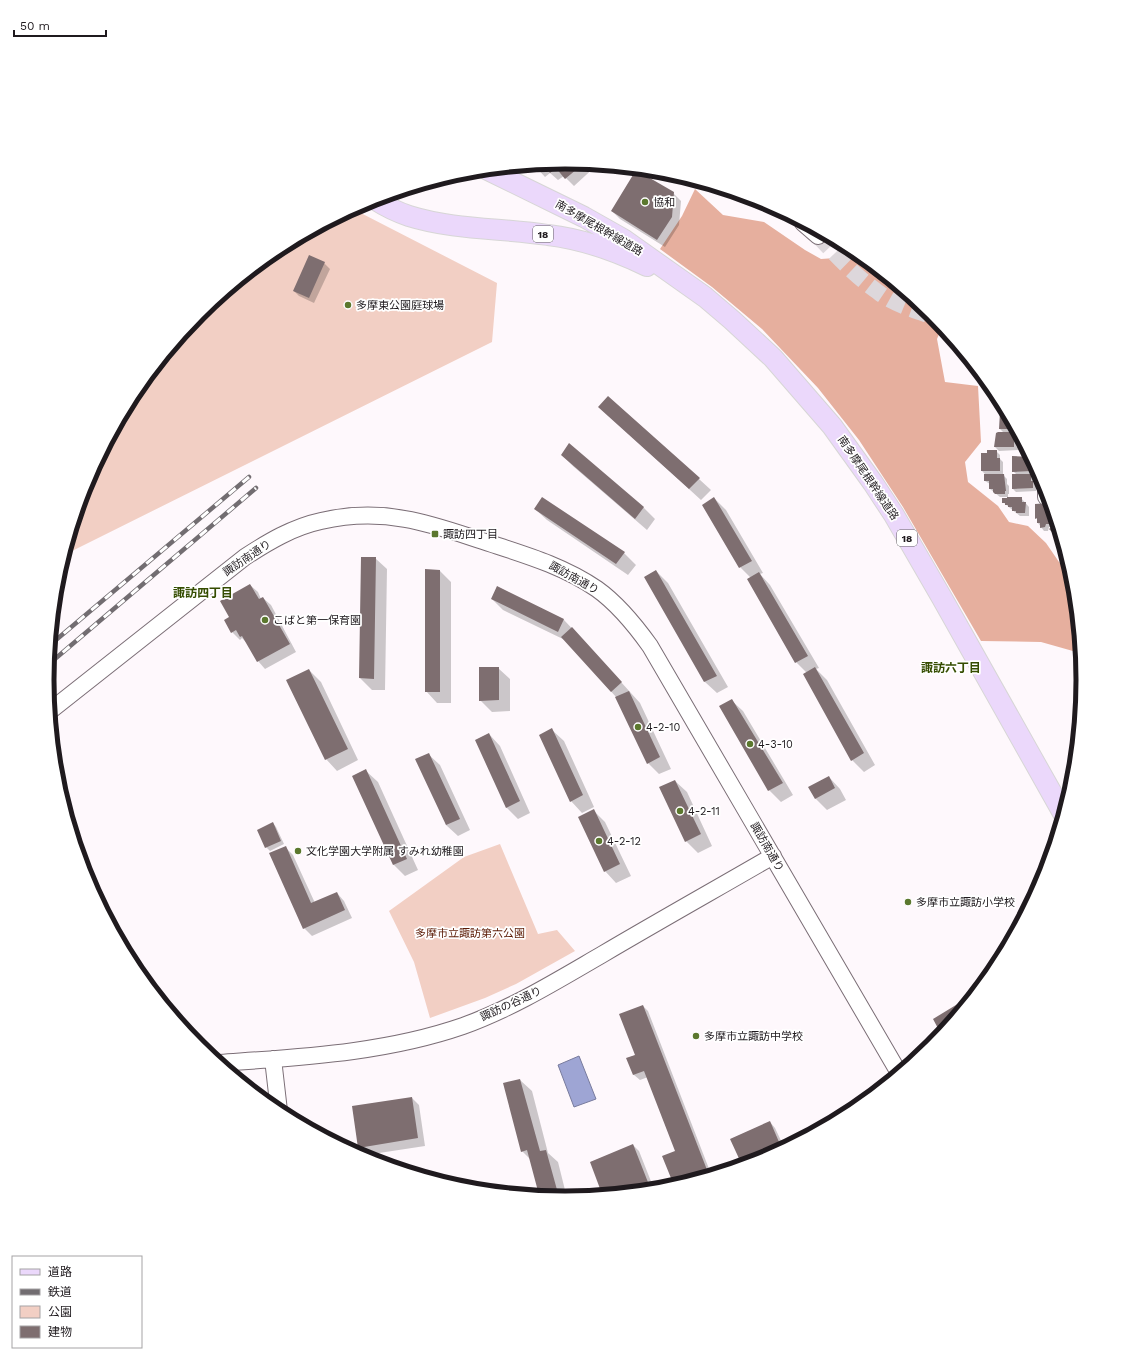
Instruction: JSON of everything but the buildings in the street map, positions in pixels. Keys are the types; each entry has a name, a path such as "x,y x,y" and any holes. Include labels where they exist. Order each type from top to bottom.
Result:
{"main road":[{"name":"南多摩尾根幹線道路","path":"495,174 584,217 623,239 705,297 773,358 832,426 894,515 1060,808"},
{"name":"南多摩尾根幹線道路","path":"381,203 393,210 427,221 464,227 548,234 583,242 642,263 668,275 705,297"}],"street":[{"name":"諏訪南通り","path":"55,707 245,557 265,544 297,529 321,521 354,517 382,516 404,518 439,527 541,560 569,572 597,589 609,599 637,627 650,646 896,1069"},
{"name":"諏訪の谷通り","path":"226,1063 350,1052 401,1044 463,1026 538,992 773,856"},
{"path":"273,1059 278,1103"}],"green space":[{"path":"360,212 497,283 492,342 70,552 93,484 122,424 140,396 181,343 228,296 254,275 281,255 310,237 339,222"},
{"name":"多摩市立諏訪第六公園","path":"500,844 538,934 557,930 575,951 516,984 485,998 430,1018 414,962 389,911 464,857"}],"shaded area":[{"path":"695,189 723,215 764,222 821,259 850,256 902,296 939,333 937,339 945,382 978,386 981,442 965,462 968,482 998,506 1009,522 1028,526 1046,543 1063,565 1072,613 1075,652 1041,642 981,641 903,507 859,440 818,388 762,329 712,287 660,249 682,216"}],"water":[{"path":"579,1056 596,1099 574,1107 558,1065"}],"tunnel":[{"path":"818,236 854,273 870,286 891,300 918,312"}],"railway":[{"path":"56,640 249,477"},
{"path":"55,659 256,488"}],"place":[{"name":"協和","path":"645,202"},
{"name":"多摩東公園庭球場","path":"348,305"},
{"name":"諏訪四丁目","path":"435,534"},
{"name":"こばと第一保育園","path":"265,620"},
{"name":"4-2-10","path":"638,727"},
{"name":"4-3-10","path":"750,744"},
{"name":"4-2-11","path":"680,811"},
{"name":"4-2-12","path":"599,841"},
{"name":"文化学園大学附属 すみれ幼稚園","path":"298,851"},
{"name":"多摩市立諏訪小学校","path":"908,902"},
{"name":"多摩市立諏訪中学校","path":"696,1036"}],"district":[{"name":"諏訪四丁目","path":"203,593"},
{"name":"諏訪六丁目","path":"951,668"}]}
